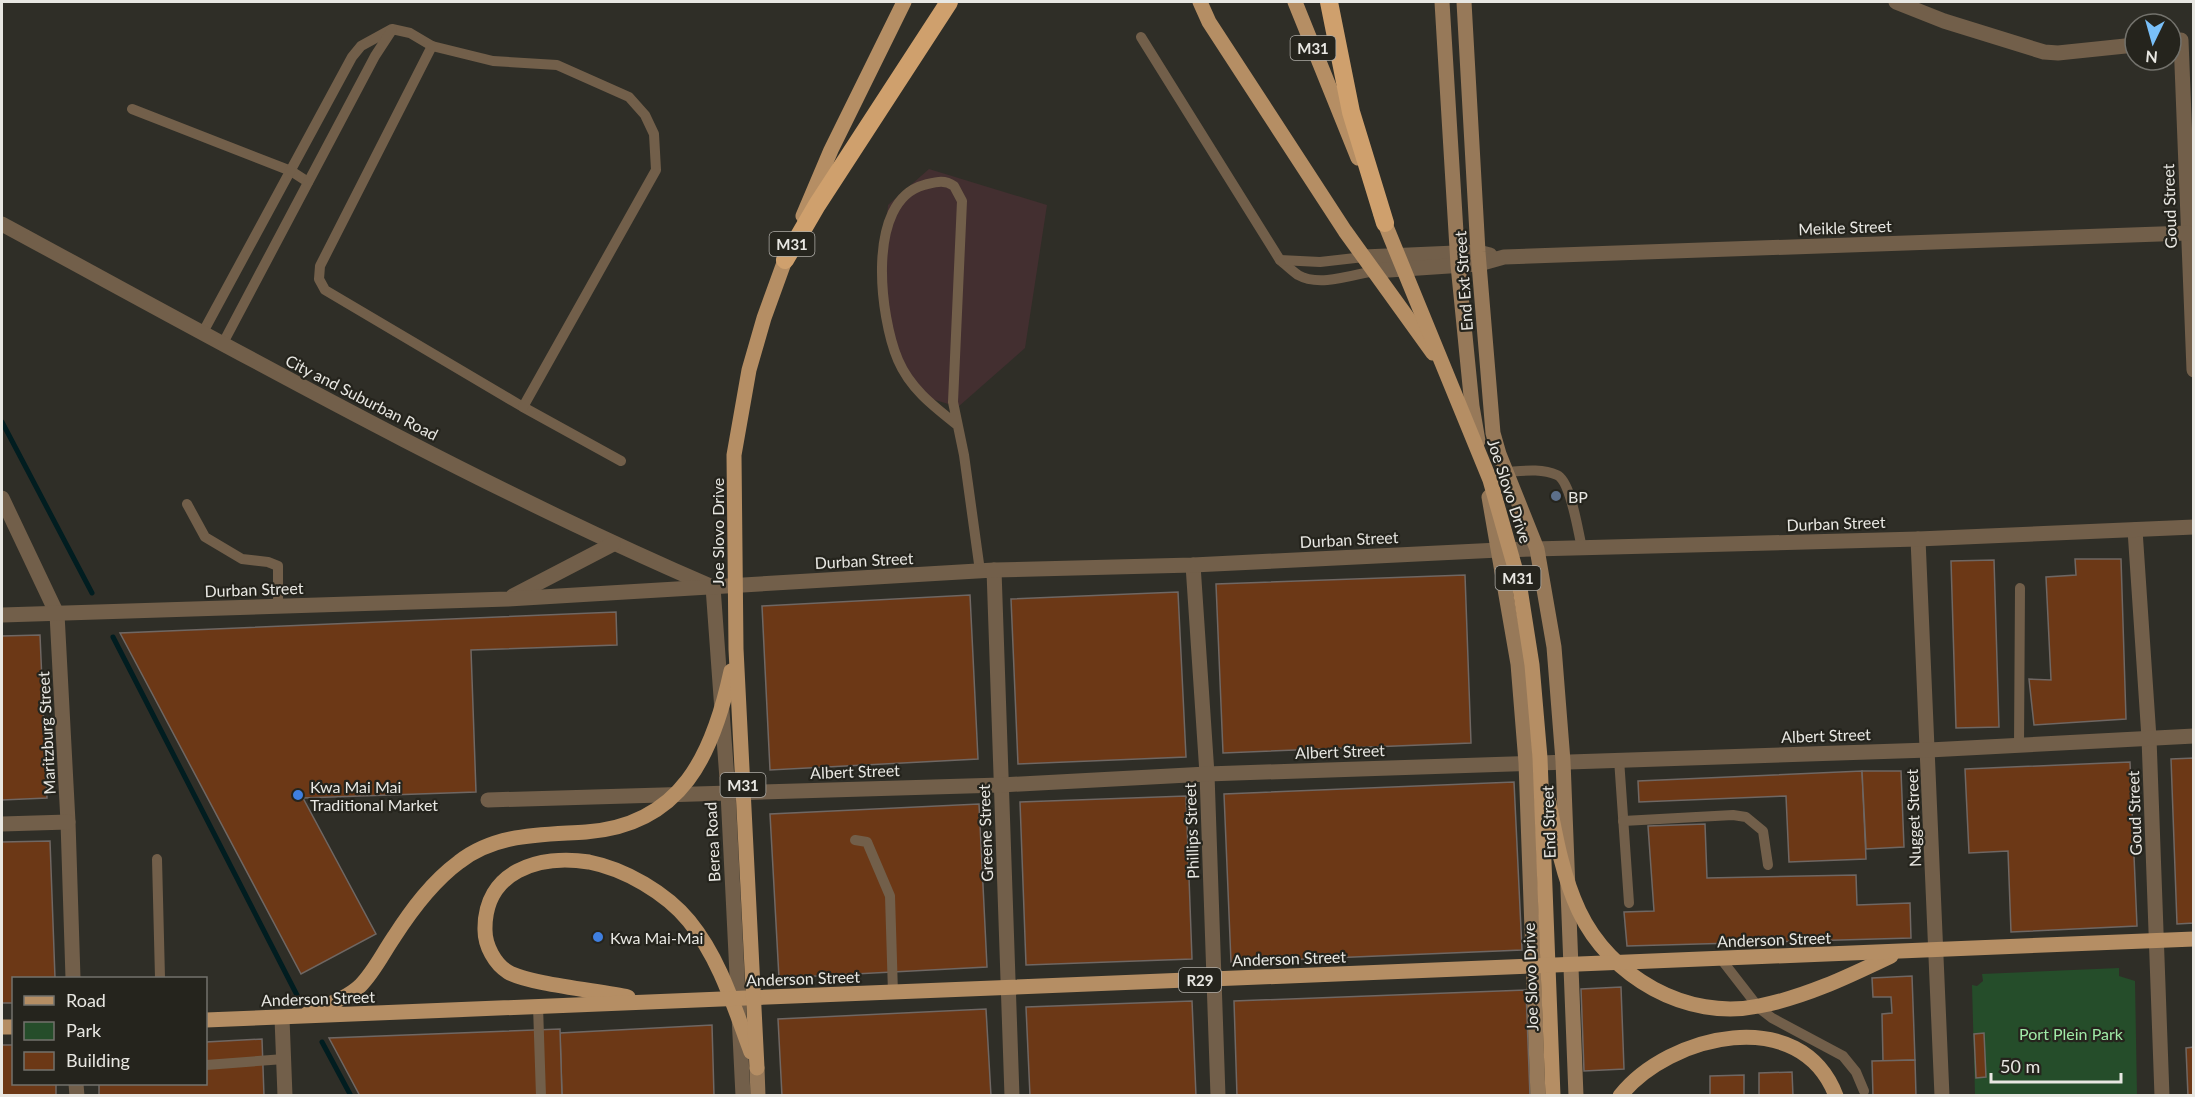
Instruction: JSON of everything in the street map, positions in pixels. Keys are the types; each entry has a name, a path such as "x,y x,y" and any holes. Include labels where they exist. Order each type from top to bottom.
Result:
{"highway":[{"path":"785,260 817,205 949,2"},
{"path":"1329,2 1351,112 1385,223"}],"main road":[{"name":"Joe Slovo Drive","path":"757,1068 736,649 734,455 749,370 764,318 785,260 831,150 904,2"},
{"path":"1200,2 1209,22 1364,257 1472,406"},
{"name":"Joe Slovo Drive","path":"1294,2 1490,480 1519,582 1532,665 1533,760 1553,1095"},
{"path":"289,1017 340,1000 361,985 420,900 436,881 461,860 484,847 516,838 615,827 636,820 674,795 702,760 715,735 736,649"},
{"path":"1533,760 1563,869 1579,911 1594,936 1612,958 1640,981 1657,991 1709,1008 1740,1009 1780,1002 1855,973 1897,953"},
{"path":"652,1001 533,979 508,972 495,960 485,935 484,918 494,891 507,877 538,863 563,860 590,862 645,884 688,919 703,939 719,966 757,1068"},
{"name":"Anderson Street","path":"207,1020 1897,953 2193,939"},
{"path":"1620,1095 1648,1069 1670,1054 1721,1038 1745,1037 1766,1039 1801,1052 1816,1064 1836,1095"}],"street":[{"name":"End Ext Street","path":"1442,2 1458,259 1472,406 1499,550"},
{"name":"End Ext Street","path":"1464,2 1479,258 1493,434 1537,549"},
{"path":"1896,2 1944,21 2044,52 2058,53 2123,46"},
{"name":"Goud Street","path":"2183,72 2193,370"},
{"name":"City and Suburban Road","path":"2,224 222,345 613,544 713,587"},
{"name":"Meikle Street","path":"1458,259 2188,233"},
{"path":"1364,257 1458,259"},
{"path":"1374,271 1458,259"},
{"name":"Maritzburg Street","path":"2,498 57,614 68,822 73,977"},
{"name":"Durban Street","path":"2,615 508,599 987,570 1193,565 1499,550 1918,539 2193,527"},
{"name":"Goud Street","path":"2135,530 2149,738 2162,1095"},
{"name":"Nugget Street","path":"1918,539 1929,750 1942,1095"},
{"name":"Durban Street","path":"508,599 613,544"},
{"name":"End Street","path":"1537,549 1554,647 1563,761 1576,1095"},
{"name":"End Street","path":"1499,550 1516,642 1533,760 1533,966 1538,1095"},
{"name":"Phillips Street","path":"1193,565 1207,774 1218,1095"},
{"name":"Greene Street","path":"987,570 1001,785 1012,1095"},
{"name":"Berea Road","path":"713,587 728,793 743,1095"},
{"name":"Albert Street","path":"488,800 1001,785 1533,760 1929,750 2193,736"},
{"path":"2,824 68,822"},
{"path":"285,1095 284,1059 289,1017"},
{"name":"Joe Slovo Drive","path":"757,1068 758,1095"}],"lane":[{"path":"222,345 392,29"},
{"path":"202,334 352,57 361,46 392,29 410,33 432,46 463,51 493,61 557,65 629,97 645,115 654,134 658,162 656,170 523,407"},
{"path":"1141,37 1280,260 1299,275 1310,278 1326,279 1374,271"},
{"path":"432,46 320,266 320,284 325,290 523,407 621,461"},
{"path":"132,109 291,171 308,182"},
{"path":"956,424 919,395 898,362 888,332 881,284 885,242 892,212 904,196 919,187 941,181 954,186 962,201 953,378 956,424 987,570"},
{"path":"1280,260 1320,262 1364,257"},
{"path":"1506,472 1544,471 1559,475 1567,484 1582,548"},
{"path":"187,504 205,537 242,559 268,562 278,566 278,606"},
{"path":"2019,745 2020,588"},
{"path":"1619,759 1629,903"},
{"path":"1623,821 1734,815 1746,817 1763,831 1767,865"},
{"path":"855,840 867,842 890,896 893,993"},
{"path":"157,859 160,977"},
{"path":"1721,959 1760,1008 1772,1018 1843,1056 1856,1072 1864,1092"},
{"path":"538,1006 541,1095"},
{"path":"207,1065 284,1059"}],"shaded area":[{"path":"929,169 1047,205 1025,348 958,407 919,395 898,362 881,284 888,205"}],"green space":[{"name":"Port Plein Park","path":"2119,968 2119,976 2135,981 2137,1095 1975,1095 1972,985 1977,986 1983,981 1982,974"}],"building":[{"path":"2075,559 2121,559 2126,719 2034,725 2029,679 2051,680 2046,577 2076,575"},
{"path":"1994,560 1999,727 1956,728 1951,561"},
{"path":"1465,575 1471,743 1223,753 1216,584"},
{"path":"1178,592 1186,757 1018,764 1011,599"},
{"path":"970,595 978,759 770,770 762,606"},
{"name":"Kwa Mai Mai Traditional Market","path":"616,612 617,645 471,650 476,792 303,798 376,934 301,974 120,633"},
{"path":"40,635 47,798 2,800 2,636"},
{"path":"2194,758 2194,923 2177,924 2171,759"},
{"path":"2130,762 2137,926 2011,932 2008,851 1969,853 1965,769"},
{"path":"1862,771 1866,859 1789,862 1786,796 1639,802 1638,781"},
{"path":"1862,771 1901,771 1904,847 1866,849"},
{"path":"1514,782 1522,950 1231,962 1224,794"},
{"path":"1186,796 1192,959 1026,965 1020,802"},
{"path":"979,804 987,967 779,978 770,814"},
{"path":"1705,824 1707,878 1856,875 1857,905 1910,903 1911,938 1627,946 1624,912 1654,911 1648,826"},
{"path":"50,841 55,977 12,977 12,1003 2,1003 2,842"},
{"path":"1912,976 1915,1060 1883,1061 1882,1014 1892,1013 1891,997 1873,997 1872,978"},
{"path":"1621,987 1624,1069 1584,1071 1581,989"},
{"path":"1526,990 1530,1096 1237,1096 1234,1001"},
{"path":"1192,1001 1196,1096 1030,1096 1026,1007"},
{"path":"986,1009 991,1096 782,1096 778,1019"},
{"path":"712,1025 714,1096 562,1096 560,1033"},
{"path":"560,1029 562,1096 360,1096 329,1038"},
{"path":"1984,1033 1986,1077 1976,1078 1974,1034"},
{"path":"262,1039 264,1096 99,1096 99,1085 207,1085 207,1042"},
{"path":"2,1045 12,1045 12,1085 56,1085 56,1096 2,1096"},
{"path":"2194,1047 2194,1096 2188,1096 2186,1048"},
{"path":"1915,1060 1916,1096 1873,1096 1872,1061"},
{"path":"1792,1072 1793,1096 1759,1096 1759,1073"},
{"path":"1744,1075 1744,1096 1710,1096 1710,1076"}],"waterway":[{"path":"2,422 92,593"},
{"path":"113,637 299,999"},
{"path":"322,1042 351,1096"}],"place":[{"name":"BP","path":"1556,496"},
{"name":"Kwa Mai Mai Traditional Market","path":"298,795"},
{"name":"Kwa Mai-Mai","path":"598,937"}]}
